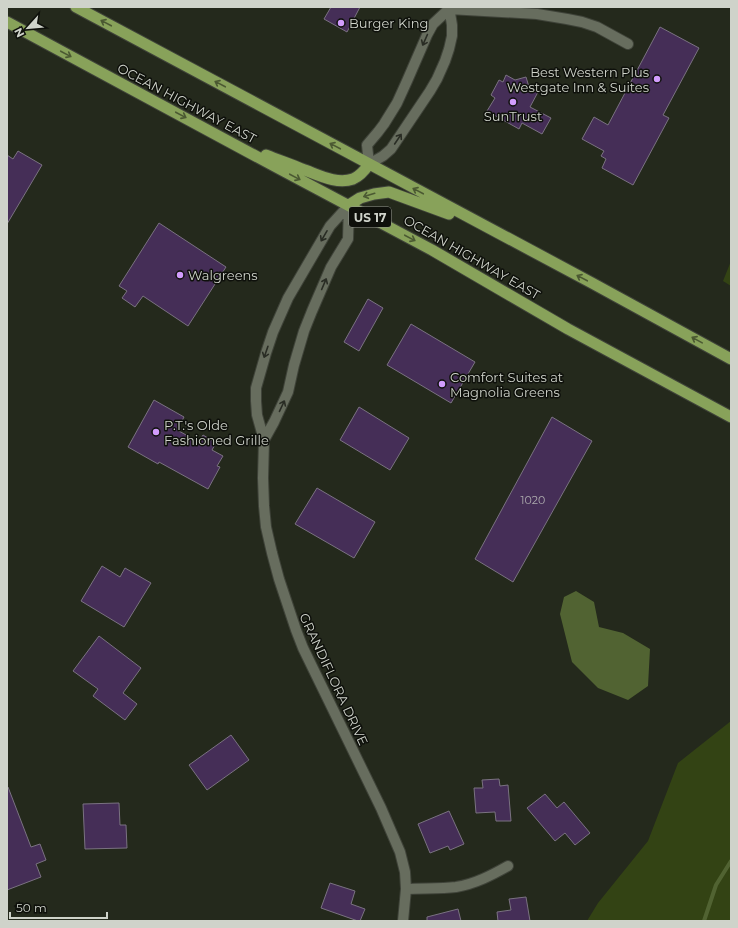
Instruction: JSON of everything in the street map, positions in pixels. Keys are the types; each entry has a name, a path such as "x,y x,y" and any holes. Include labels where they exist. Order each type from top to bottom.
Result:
{"highway":[{"path":"76,7 731,359"},
{"name":"OCEAN HIGHWAY EAST","path":"7,22 432,250 568,329 731,417"},
{"path":"224,139 324,177 333,179 354,179 360,175 369,164"},
{"path":"349,206 360,198 389,192 486,226"}],"street":[{"path":"449,8 452,36 449,49 437,79 391,149 384,156 369,164 367,145 378,132 394,107 433,24 449,8 537,14 567,18 597,28 628,44"},
{"name":"GRANDIFLORA DRIVE","path":"349,206 330,226 288,298 273,332 256,388 257,415 264,440 264,506 269,540 279,579 296,630 392,832 400,852 405,872 406,889 403,921"},
{"name":"GRANDIFLORA DRIVE","path":"264,440 288,392 304,331 315,304 331,267 348,239 349,206"},
{"path":"406,889 456,887 480,880 508,866"}],"shaded area":[{"path":"731,261 731,286 723,281"},
{"path":"576,591 594,602 599,627 623,633 650,649 648,686 628,700 598,688 572,662 560,614 564,597"},
{"path":"731,721 731,921 587,921 598,903 648,841 678,763"}],"building":[{"name":"Burger King","path":"331,7 360,7 347,32 324,19"},
{"name":"Best Western Plus Westgate Inn & Suites","path":"660,27 699,48 663,115 669,118 633,185 602,168 606,159 601,156 604,151 582,139 594,117 608,125"},
{"name":"SunTrust","path":"506,75 515,80 526,77 529,87 538,92 530,107 551,118 542,134 522,123 519,129 487,111 495,98 491,95 499,80 503,82"},
{"path":"18,151 42,165 7,224 7,155 13,159"},
{"path":"159,223 226,267 188,326 143,296 135,307 122,298 127,291 119,286"},
{"path":"368,299 383,308 359,351 344,342"},
{"path":"411,324 475,362 451,403 387,365"},
{"path":"154,400 184,417 177,430 199,442 203,435 216,443 212,450 223,456 217,466 220,467 208,489 128,447"},
{"path":"359,407 409,438 390,470 340,440"},
{"path":"552,417 592,441 513,582 475,559"},
{"path":"317,488 375,522 354,558 295,524"},
{"path":"102,566 120,577 125,568 151,583 124,627 81,601"},
{"path":"99,636 141,668 123,693 137,704 125,720 93,696 98,689 73,671"},
{"path":"231,735 249,760 207,790 189,765"},
{"path":"499,779 500,786 508,785 511,821 496,821 495,812 476,813 474,788 483,788 482,780"},
{"path":"7,787 31,847 40,844 46,860 36,864 41,877 7,890"},
{"path":"545,794 557,808 564,802 590,833 575,845 565,833 555,841 527,808"},
{"path":"119,803 120,825 126,825 127,848 85,849 83,804"},
{"path":"449,811 464,844 450,850 448,846 430,853 418,824"},
{"path":"330,883 355,891 351,904 365,909 360,921 321,908"},
{"path":"526,897 530,921 498,921 497,912 511,910 509,899"},
{"path":"458,909 461,921 427,921 427,917"}],"waterway":[{"path":"704,921 716,885 731,861"}],"place":[{"name":"Burger King","path":"341,23"},
{"name":"Best Western Plus Westgate Inn & Suites","path":"657,79"},
{"name":"SunTrust","path":"513,102"},
{"name":"Walgreens","path":"180,275"},
{"name":"Comfort Suites at Magnolia Greens","path":"442,384"},
{"name":"P.T.'s Olde Fashioned Grille","path":"156,432"}]}
